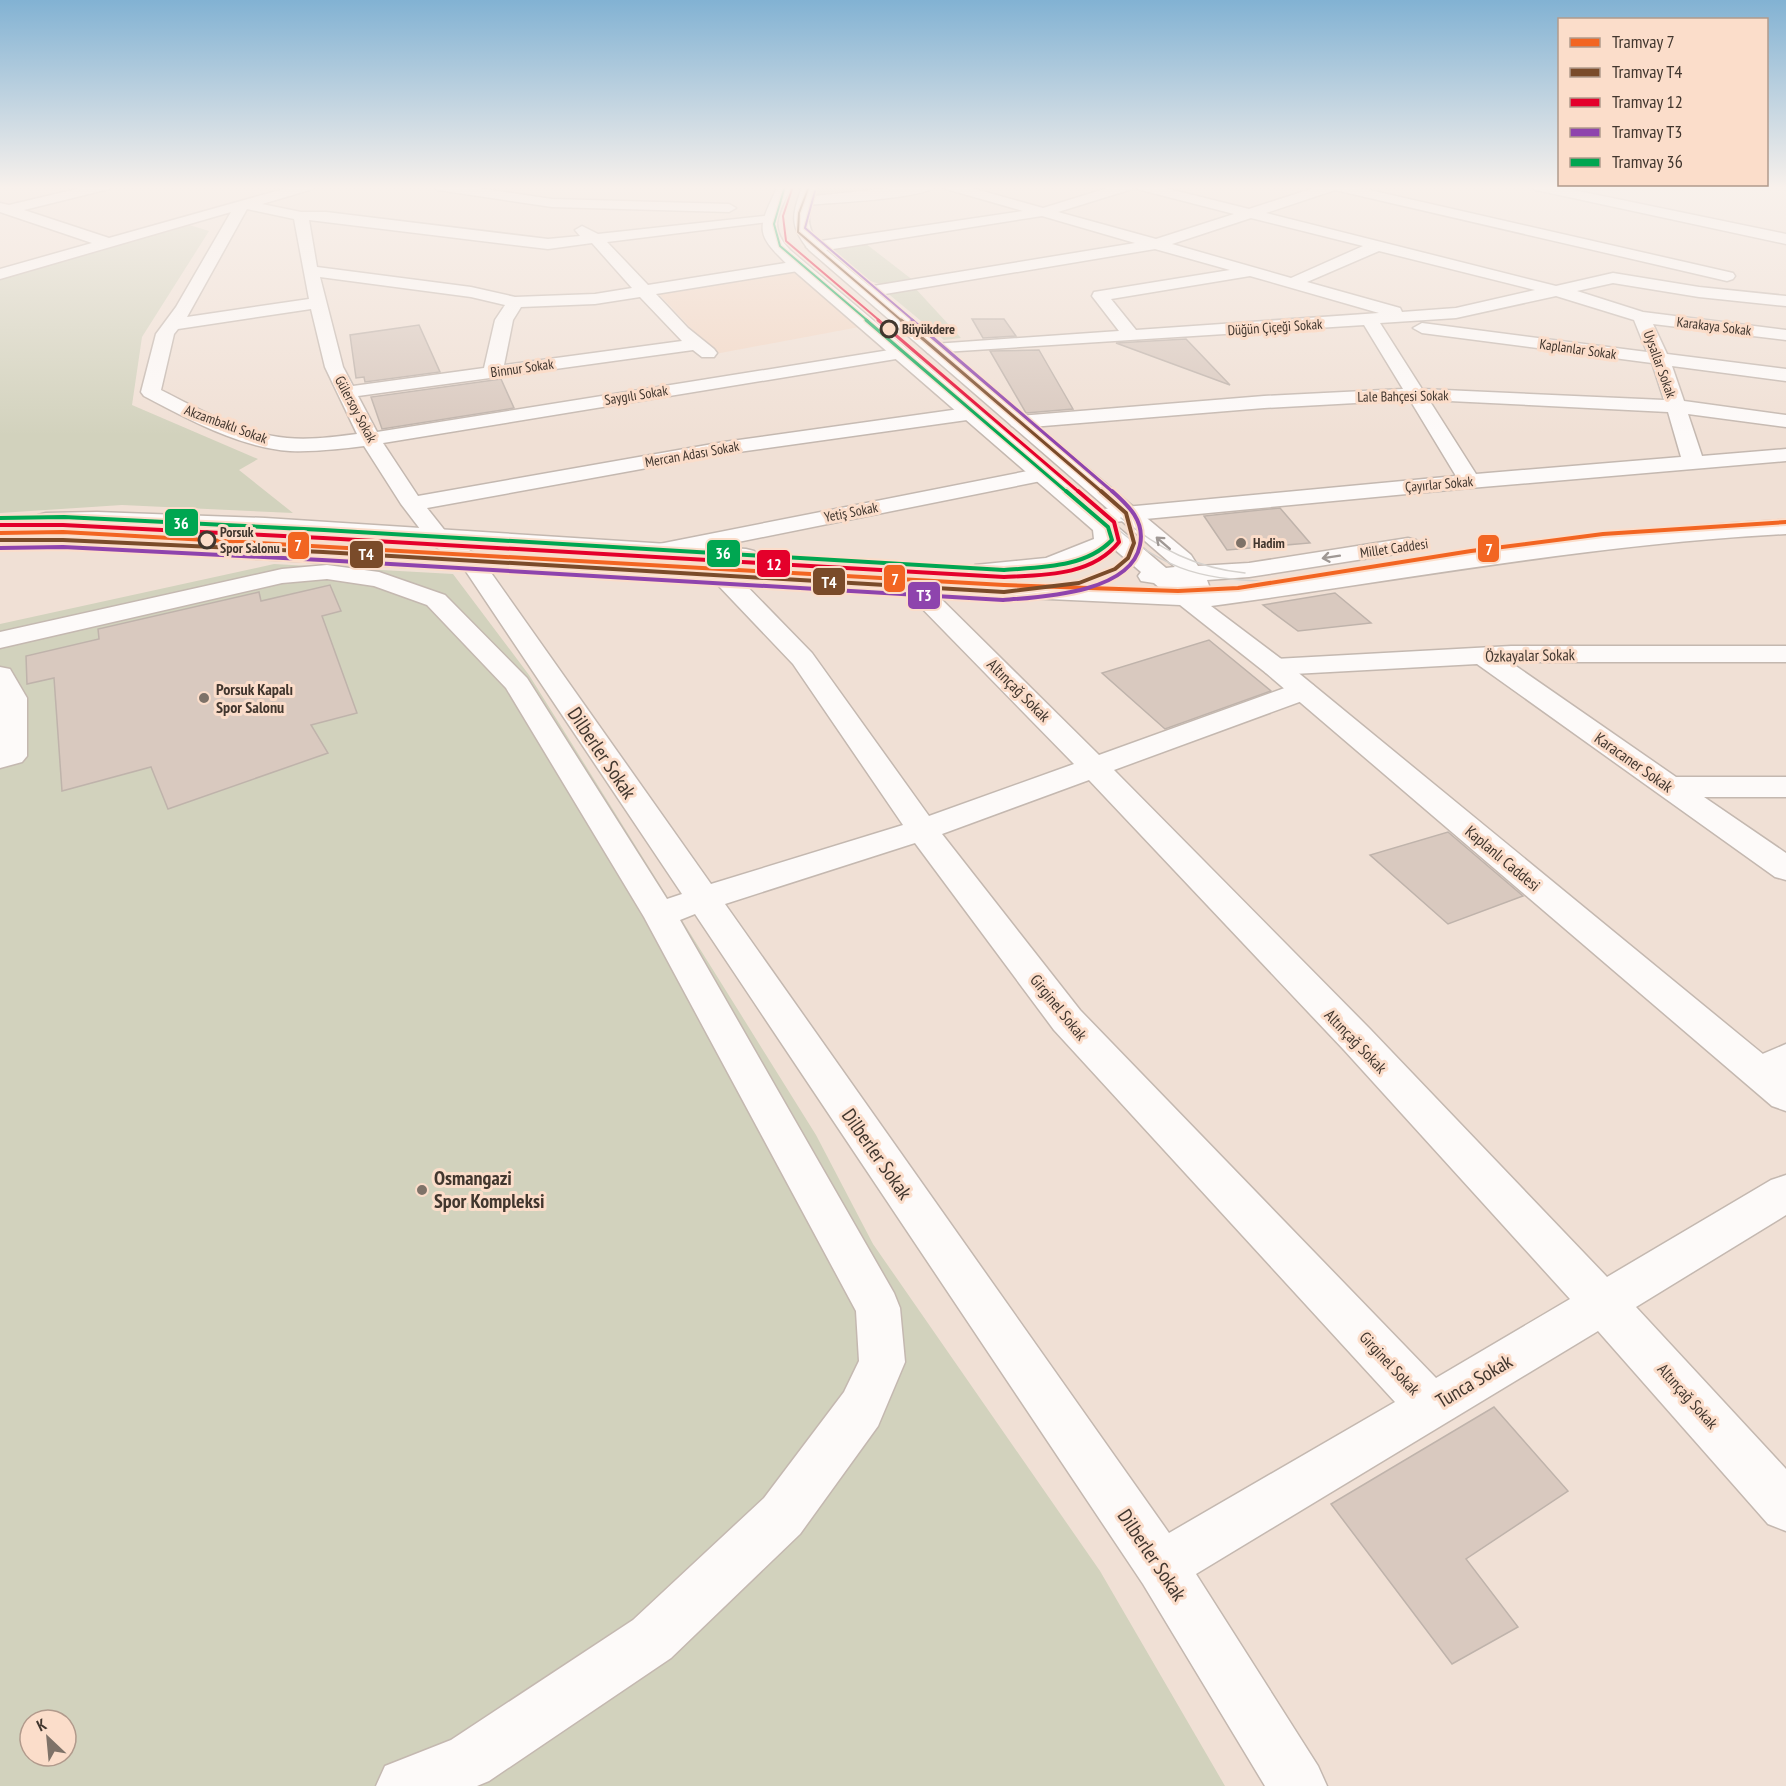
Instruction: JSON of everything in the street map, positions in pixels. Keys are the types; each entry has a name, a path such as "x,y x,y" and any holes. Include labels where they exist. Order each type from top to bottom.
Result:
{"street":[{"path":"0,274 16,269"},
{"name":"Akzambaklı Sokak","path":"205,269 174,324 165,334 151,392 200,418 277,443 322,444 370,439"},
{"path":"624,269 696,344 737,378"},
{"path":"310,271 471,292 515,302 574,301 644,292 778,269"},
{"name":"Kaplanlı Caddesi","path":"802,269 1161,576 1203,607 1777,1076"},
{"name":"Kaplanlı Caddesi","path":"840,269 1183,560 1193,575 1203,607"},
{"path":"867,292 1004,269"},
{"path":"1245,269 1413,317"},
{"path":"1292,283 1323,269"},
{"name":"Uysallar Sokak","path":"1470,269 1556,291 1641,317 1661,360 1693,462"},
{"path":"1696,269 1786,290"},
{"name":"Gülersoy Sokak","path":"310,271 334,368 370,439 412,504 438,537"},
{"path":"1132,336 1100,296 1254,272"},
{"name":"Düğün Çiçeği Sokak","path":"934,349 1370,321 1456,313 1613,278 1699,292 1786,301"},
{"path":"493,372 504,320 515,302"},
{"path":"174,324 319,303"},
{"name":"Karakaya Sokak","path":"1641,317 1786,335"},
{"path":"1370,321 1470,481"},
{"name":"Kaplanlar Sokak","path":"1370,321 1786,375"},
{"name":"Binnur Sokak","path":"348,393 696,344"},
{"name":"Saygılı Sokak","path":"370,439 902,353"},
{"name":"Lale Bahçesi Sokak","path":"1019,422 1264,402 1415,394 1676,406 1786,421"},
{"name":"Mercan Adası Sokak","path":"412,504 724,448 974,414"},
{"name":"Çayırlar Sokak","path":"1099,522 1129,513 1470,481 1786,455"},
{"name":"Yetiş Sokak","path":"659,550 1043,474"},
{"path":"1574,523 1704,512 1786,509"},
{"name":"Millet Caddesi","path":"0,523 97,519 265,525 1002,571 1161,576 1250,570 1435,542"},
{"name":"Millet Caddesi","path":"1002,571 1065,562 1086,554 1106,542 1099,522"},
{"name":"Millet Caddesi","path":"0,538 474,565 914,586 1203,607 1279,590 1482,556 1587,543 1786,527"},
{"name":"Dilberler Sokak","path":"438,537 474,565 1161,1566 1298,1786"},
{"path":"0,640 282,576 327,572 380,579 436,600 518,684 660,915 878,1308 882,1362 861,1409 782,1516 652,1639 469,1761 405,1786"},
{"name":"Girginel Sokak","path":"724,577 803,659 922,830 1067,1020 1431,1407"},
{"name":"Altınçağ Sokak","path":"914,586 1096,766 1604,1302 1786,1506"},
{"name":"Özkayalar Sokak","path":"1275,667 1482,655 1786,654"},
{"name":"Karacaner Sokak","path":"1482,655 1786,869"},
{"path":"0,675 13,698 12,756 0,759"},
{"path":"660,915 702,899 922,830 1303,691"},
{"path":"1670,787 1786,788"},
{"name":"Tunca Sokak","path":"1161,1566 1431,1407 1786,1192"}],"shaded area":[{"path":"798,270 870,325 715,354 657,292"}],"green space":[{"path":"33,269 185,269 142,337 132,405 258,459 239,470 293,513 122,505 0,513 0,279"},
{"path":"853,269 899,269 914,281 886,285 864,278"},
{"path":"915,288 961,338 944,340 885,291"},
{"name":"Osmangazi Spor Kompleksi","path":"274,564 453,574 529,675 816,1135 873,1244 1100,1571 1225,1786 0,1786 0,624"}],"building":[{"path":"972,319 1004,319 1016,336 983,338"},
{"path":"419,325 440,372 365,382 364,377 356,378 350,335"},
{"path":"1186,339 1230,385 1116,343"},
{"path":"1039,350 1073,409 1026,413 990,351"},
{"path":"501,379 514,408 382,429 371,397"},
{"path":"1280,508 1310,543 1227,550 1204,516"},
{"name":"Porsuk Kapalı Spor Salonu","path":"330,585 341,611 322,616 357,713 311,725 328,753 168,809 151,767 62,791 54,678 27,684 26,656 99,639 98,629 259,592 261,601"},
{"path":"1335,593 1371,623 1298,631 1263,605"},
{"path":"1209,640 1271,691 1165,729 1102,673"},
{"path":"1448,832 1523,896 1448,924 1370,855"},
{"path":"1494,1407 1568,1491 1466,1559 1518,1627 1452,1664 1331,1504"}],"tram line":[{"name":"36","path":"0,518 64,517 324,530 1004,570 1078,561 1092,556 1112,540 1108,527 807,269"},
{"name":"12","path":"0,525 63,525 323,538 1004,577 1067,571 1098,561 1110,553 1119,542 1114,522 819,269"},
{"name":"T4","path":"0,540 63,540 323,552 1004,592 1038,590 1079,583 1115,569 1128,558 1134,543 1126,513 842,269"},
{"name":"T3","path":"0,548 63,547 322,560 1003,600 1077,591 1102,583 1124,572 1138,556 1142,535 1133,509 853,269"},
{"path":"1121,518 1164,548 1194,562 1245,573"},
{"path":"1108,521 1150,553 1189,571 1231,579 1283,582"},
{"name":"7","path":"0,533 63,532 1004,585 1178,591 1238,588 1471,551 1603,534 1786,522"}],"place":[{"name":"Büyükdere","path":"889,329"},
{"name":"Porsuk Spor Salonu","path":"207,540"},
{"name":"Hadim","path":"1241,543"},
{"name":"Porsuk Kapalı Spor Salonu","path":"204,698"},
{"name":"Osmangazi Spor Kompleksi","path":"422,1190"}]}
